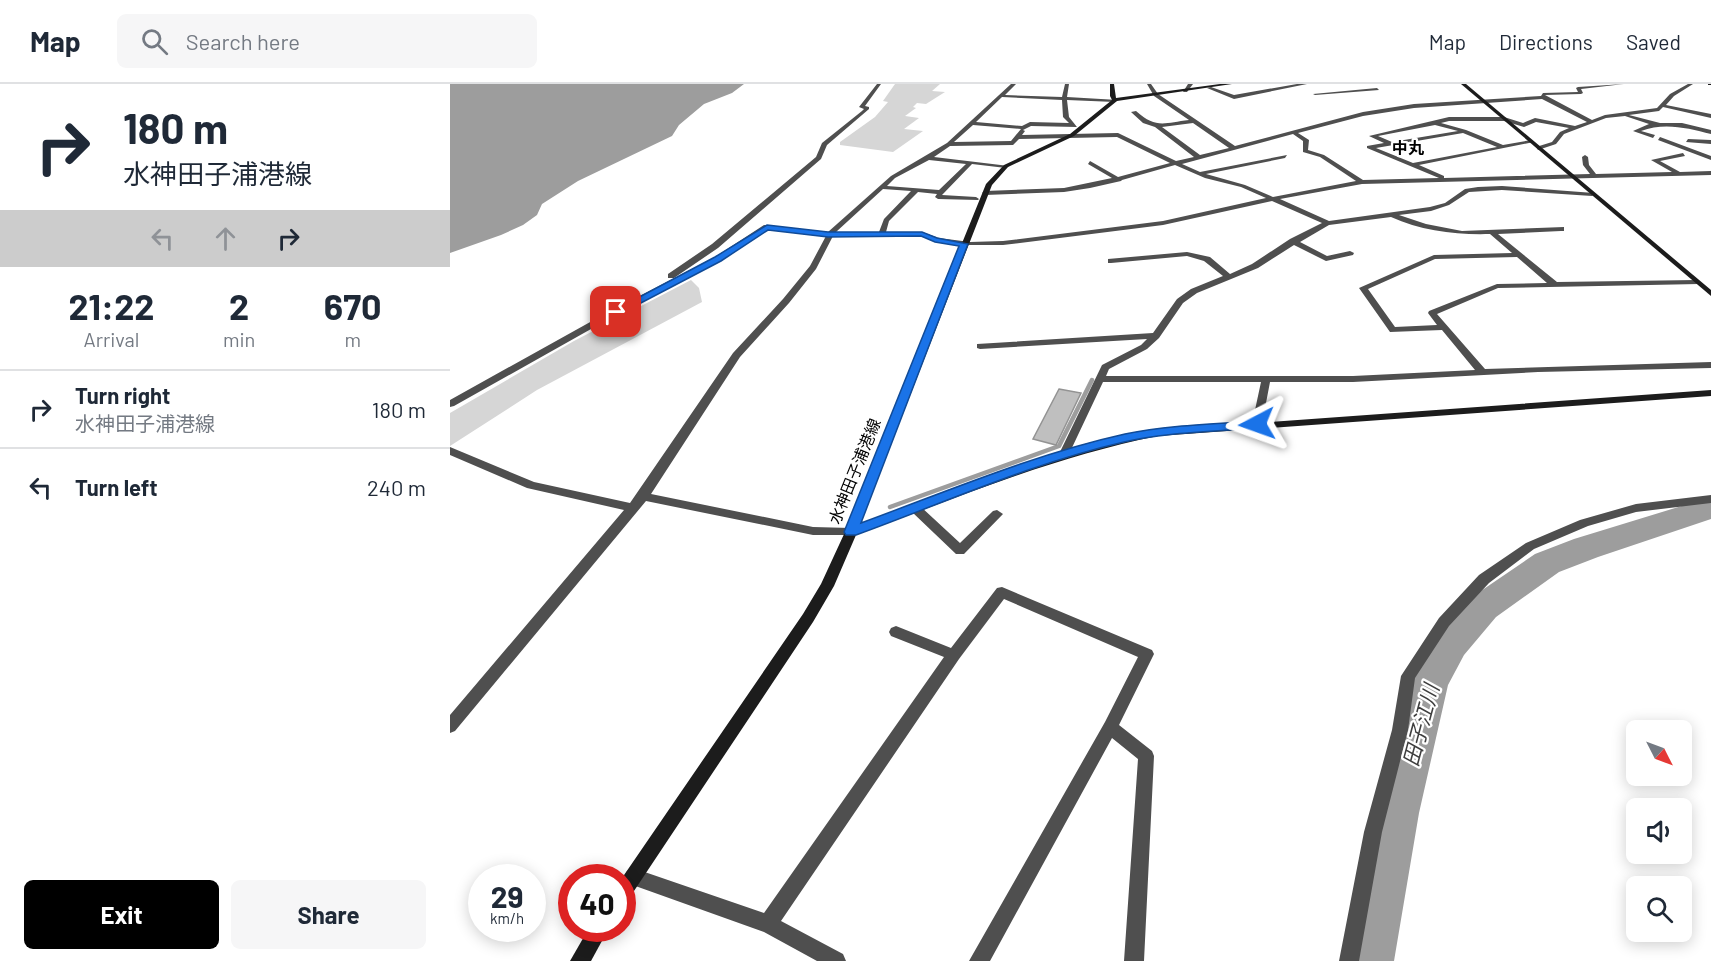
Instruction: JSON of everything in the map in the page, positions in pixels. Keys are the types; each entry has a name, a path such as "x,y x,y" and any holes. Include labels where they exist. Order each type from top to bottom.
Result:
{"street":[{"path":"604,318 710,249 819,158 824,144 864,112 867,108 862,107 879,84"},
{"path":"450,725 642,496 736,355 786,301 813,267 828,234 893,177 950,144 1014,84"},
{"path":"1067,84 1066,117 1075,130"},
{"path":"1112,84 1112,96 1115,100"},
{"path":"1149,84 1156,95 1235,149"},
{"path":"1185,91 1191,84"},
{"path":"1003,96 1115,100 1230,84"},
{"path":"1209,88 1234,97 1305,84"},
{"path":"1314,100 1316,84"},
{"path":"1463,84 1696,282 1709,290"},
{"path":"881,187 940,195 980,196 1064,190 1119,180 1363,114 1414,106 1581,93 1578,88 1622,84"},
{"path":"1538,148 1554,143 1562,133 1592,122 1659,109 1672,95 1690,84"},
{"path":"1697,84 1711,85"},
{"path":"1539,87 1546,95 1592,122"},
{"path":"1316,94 1377,89"},
{"name":"水神田子浦港線","path":"636,874 808,618 827,586 851,532 964,244 980,196 1006,166 1075,130 1115,100"},
{"path":"1664,106 1709,114"},
{"path":"1134,112 1145,122 1157,126 1200,158"},
{"path":"1622,115 1653,124 1682,125 1711,132"},
{"path":"1391,144 1372,136 1449,119 1505,120 1524,125 1535,120 1576,128"},
{"path":"1157,126 1194,121"},
{"path":"973,123 1025,128"},
{"path":"1435,123 1464,131 1502,147"},
{"path":"950,144 1013,143 1030,124 1118,135 1177,164 1243,186 1269,200 1328,223"},
{"path":"1653,124 1636,131 1711,158"},
{"path":"1017,137 1075,130"},
{"path":"1446,178 1369,147 1464,131"},
{"path":"1295,133 1306,140 1305,151 1322,156 1362,182"},
{"path":"1688,141 1711,142"},
{"path":"1415,164 1531,142"},
{"path":"1679,174 1654,160 1683,155"},
{"path":"1200,173 1285,156"},
{"path":"1584,157 1586,165 1594,176"},
{"path":"928,158 1006,166"},
{"path":"932,205 970,163"},
{"path":"1090,163 1119,180"},
{"path":"450,404 604,318 718,259 767,227 828,234 922,234 935,240 964,244 1002,243 1137,227 1362,182 1446,178 1711,173"},
{"path":"1064,454 1105,367 1144,348 1180,301 1194,291 1255,266 1293,241 1328,223 1447,204 1467,190 1502,188 1592,194"},
{"path":"882,235 886,220 915,191"},
{"path":"1390,214 1442,230 1462,233 1561,230"},
{"path":"1492,232 1555,285"},
{"path":"1293,241 1326,259 1350,253"},
{"path":"1111,261 1187,254 1207,259 1230,277"},
{"path":"1443,327 1393,330 1363,288 1434,257 1518,255"},
{"path":"1482,373 1432,313 1497,286 1696,282"},
{"path":"980,346 1155,336"},
{"path":"1101,379 1353,379 1711,365"},
{"path":"1257,424 1266,379"},
{"path":"642,496 813,531 851,532 1064,454 1126,438 1257,424 1711,393"},
{"path":"450,451 531,485 632,508"},
{"path":"1349,961 1373,832 1400,730 1408,676 1444,622 1484,579 1530,546 1584,523 1636,508 1711,499"},
{"path":"916,509 960,551 997,514"},
{"path":"768,924 954,655 1002,592 1147,654 1110,727 979,961"},
{"path":"896,632 954,655"},
{"path":"1110,727 1146,756 1134,961"},
{"path":"636,879 768,924 836,961"},
{"path":"580,961 592,942"}],"shaded area":[{"path":"450,84 744,84 732,93 704,104 679,125 672,136 578,181 542,204 537,215 523,225 450,253"},
{"path":"895,84 940,84 932,91 945,92 926,104 917,103 913,107 916,108 905,116 919,118 904,129 923,131 893,152 840,145 840,142 875,117 888,102 883,101"},
{"path":"691,280 699,288 702,302 537,390 450,446 450,413 574,341"}],"building":[{"path":"1059,389 1081,393 1056,445 1033,439"}],"waterway":[{"path":"890,507 1059,446 1092,380"},
{"name":"田子江川","path":"1369,961 1397,813 1429,682 1451,644 1484,607 1547,563 1586,548 1711,508"}],"district":[{"name":"中丸","path":"1408,147"}],"route":[{"path":"616,312 718,259 767,227 828,234 922,234 935,240 964,244 851,532 1064,454 1126,438 1158,433 1257,424"}]}
